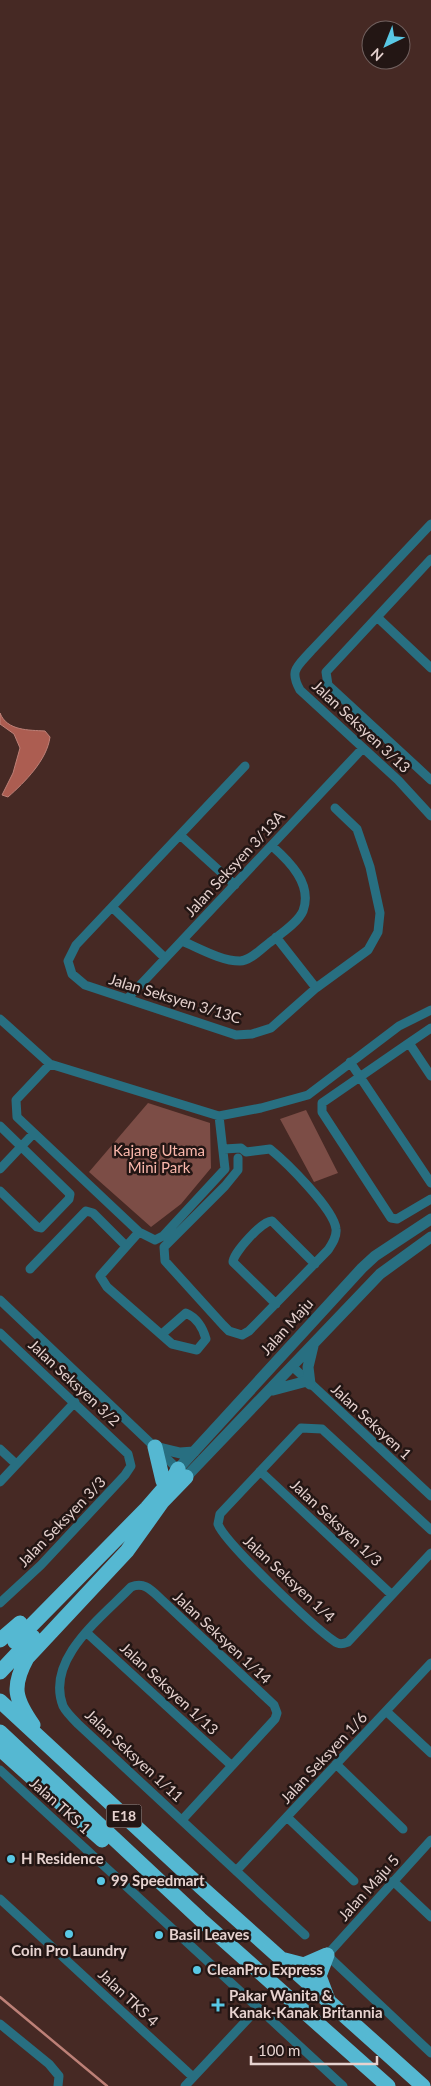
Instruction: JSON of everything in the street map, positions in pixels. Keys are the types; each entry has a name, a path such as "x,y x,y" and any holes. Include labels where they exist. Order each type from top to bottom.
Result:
{"highway":[{"path":"155,1447 163,1480"},
{"path":"0,1640 8,1635 171,1472 182,1473"},
{"path":"48,1744 32,1724 22,1706 16,1691 18,1675 27,1658 127,1551 157,1512 182,1473"},
{"path":"0,1657 147,1508 174,1477 182,1473"},
{"path":"0,1672 162,1502"},
{"name":"E18","path":"0,1701 328,2003 423,2086"},
{"name":"E18","path":"0,1732 200,1919 388,2086"},
{"path":"0,1749 182,1911 200,1919"},
{"path":"280,1959 304,1965 327,1955"},
{"path":"327,1955 319,1976 328,2003"}],"street":[{"name":"Jalan Seksyen 3/13","path":"431,524 294,670 294,679 300,690 398,780 431,816"},
{"path":"431,559 326,672 328,685 431,780"},
{"path":"378,617 431,668"},
{"name":"Jalan Seksyen 3/13A","path":"128,998 363,748"},
{"name":"Jalan Seksyen 3/13C","path":"245,766 76,945 68,961 72,974 86,985 236,1035 252,1034 271,1028 316,988 368,950 378,932 380,913 370,867 357,830 335,808"},
{"path":"180,835 235,885"},
{"path":"182,941 231,960 246,960 276,937 303,912 304,892 299,876 291,863 272,846"},
{"path":"112,907 165,958"},
{"path":"276,937 316,988"},
{"path":"0,1018 50,1064 219,1116 261,1108 308,1095 399,1026 431,1010"},
{"path":"431,1028 322,1103 322,1112 391,1218 397,1219 431,1199"},
{"path":"408,1043 431,1076"},
{"path":"350,1062 431,1183"},
{"path":"50,1064 16,1100 17,1117 139,1232 155,1240 163,1236 225,1169 219,1116"},
{"path":"0,1126 70,1194 69,1199 41,1228 37,1227 0,1191"},
{"path":"0,1169 34,1132"},
{"path":"224,1149 241,1148 246,1152 270,1149 296,1173 333,1219 336,1230 335,1239 328,1250 249,1331 242,1335 235,1334 223,1325 165,1261 164,1248 225,1186 238,1170 238,1158"},
{"path":"224,1159 242,1158 246,1152"},
{"path":"30,1269 86,1211 93,1213 126,1246"},
{"name":"Jalan Maju","path":"182,1473 194,1452 362,1268 375,1256 431,1219"},
{"path":"276,1304 233,1262 235,1254 264,1222 272,1221 315,1264"},
{"path":"139,1232 100,1276 107,1288 172,1344 196,1350 206,1339 203,1330 192,1316 186,1313 162,1334"},
{"name":"Jalan Maju","path":"182,1473 270,1392 380,1274 431,1237"},
{"path":"0,1300 182,1473"},
{"name":"Jalan Seksyen 3/2","path":"0,1333 128,1454"},
{"path":"267,1372 293,1367 294,1353 301,1334"},
{"path":"270,1392 288,1384 308,1382 308,1367 314,1344"},
{"name":"Jalan Seksyen 1","path":"293,1367 431,1496"},
{"path":"0,1482 75,1402"},
{"path":"260,1471 302,1428 322,1429 431,1530"},
{"path":"155,1447 180,1453 194,1452"},
{"path":"0,1449 16,1464"},
{"name":"Jalan Seksyen 3/3","path":"0,1604 41,1565 125,1475 131,1466 128,1454"},
{"name":"Jalan Seksyen 1/4","path":"260,1471 220,1514 218,1524 230,1543 313,1622 335,1642 341,1644 348,1642 392,1595"},
{"name":"Jalan Seksyen 1/3","path":"260,1471 392,1595"},
{"path":"392,1595 431,1553"},
{"name":"Jalan Seksyen 1/11","path":"145,1585 138,1584 131,1587 67,1655 61,1670 59,1690 64,1708 78,1724 304,1935"},
{"name":"Jalan Seksyen 1/14","path":"145,1585 274,1705 275,1719 232,1766"},
{"name":"Jalan Seksyen 1/13","path":"87,1633 232,1766"},
{"name":"Jalan Seksyen 1/6","path":"236,1871 431,1663"},
{"path":"386,1711 431,1753"},
{"path":"336,1764 403,1829"},
{"path":"182,1820 232,1766"},
{"name":"Jalan TKS 1","path":"0,1770 343,2086"},
{"path":"287,1817 354,1881"},
{"name":"Jalan Maju 5","path":"327,1955 431,1840"},
{"path":"393,1882 431,1917"},
{"name":"Jalan TKS 4","path":"0,1900 193,2077"},
{"path":"327,1955 431,2053"},
{"path":"185,2086 258,2008"},
{"path":"0,2024 50,2064 59,2076 58,2086"}],"green space":[{"name":"Kajang Utama Mini Park","path":"148,1103 210,1123 211,1168 181,1204 151,1227 89,1172"},
{"path":"306,1110 338,1173 314,1182 280,1119"}],"shaded area":[{"path":"0,713 3,719 13,726 26,730 45,731 50,737 45,754 40,762 8,797 2,795 13,773 20,748 14,734 0,724"}],"waterway":[{"path":"0,1997 107,2086"}],"place":[{"name":"H Residence","path":"11,1859"},
{"name":"99 Speedmart","path":"101,1881"},
{"name":"Coin Pro Laundry","path":"69,1934"},
{"name":"Basil Leaves","path":"159,1935"},
{"name":"CleanPro Express","path":"197,1970"},
{"name":"Pakar Wanita & Kanak-Kanak Britannia","path":"218,2005"}]}
